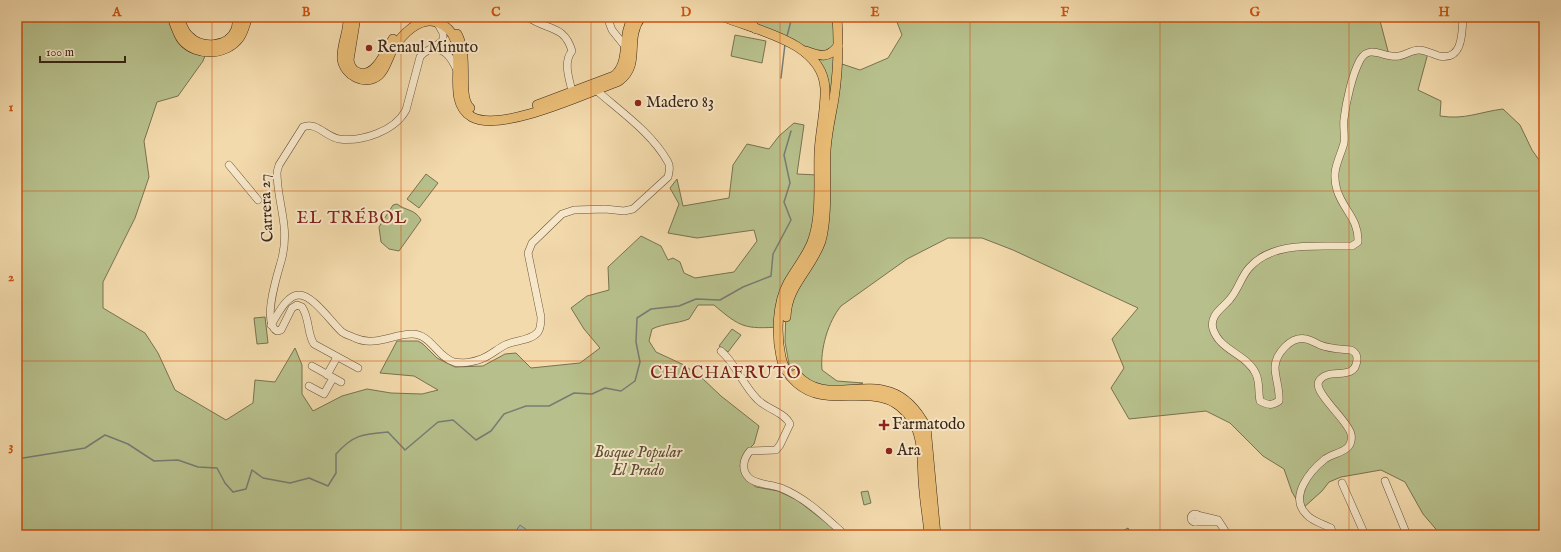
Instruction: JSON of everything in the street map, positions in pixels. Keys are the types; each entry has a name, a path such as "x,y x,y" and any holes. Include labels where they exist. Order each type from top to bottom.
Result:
{"main road":[{"path":"172,17 182,40 190,47 206,53 217,52 233,44 239,38 248,17"},
{"path":"179,17 188,36 201,44 210,46 222,43 230,38 236,30 238,17"},
{"path":"348,17 342,60 348,73 355,78 364,80 378,76 383,71 393,50 409,30 424,21 437,20 455,30 463,47 464,93 468,106 475,112 490,117 511,114 614,76 619,72 624,62 626,31 633,17"},
{"path":"356,17 349,60 350,66 356,72 362,74 370,73 376,67 394,37 406,25 420,17"},
{"path":"437,20 451,33 454,38 458,56 457,93 463,110 471,117 489,122 513,119 619,81 629,72 632,60 633,32 641,17"},
{"path":"724,17 756,30 768,33 806,51 826,56 833,53 838,46"},
{"path":"750,17 756,30"},
{"path":"836,17 838,46 834,97 826,150 821,240 815,256 793,288 789,297 786,314 786,354 789,364 797,375 815,388 888,390 898,394 909,402 920,416 926,427 929,440 936,535"},
{"path":"806,51 817,65 825,86 819,150 817,224 808,253 788,283 780,305 779,342 781,357 784,367 792,379 802,388 812,393 825,396 874,396 885,398 905,412 913,421 920,440 929,535"}],"street":[{"path":"528,17 535,22 563,33 569,40 572,51 568,56 567,72 572,91"},
{"path":"608,17 612,30 624,45"},
{"path":"1333,535 1331,528 1308,517 1302,510 1301,490 1304,481 1318,465 1327,458 1347,448 1350,444 1351,434 1347,424 1320,392 1318,386 1319,381 1323,377 1330,374 1346,374 1353,370 1357,364 1355,352 1321,345 1307,339 1300,338 1290,342 1281,351 1275,367 1280,393 1278,401 1274,404 1267,405 1260,401 1259,384 1256,373 1249,364 1223,345 1213,328 1213,319 1218,311 1230,300 1248,269 1255,261 1283,248 1352,246 1358,242 1357,226 1337,191 1334,177 1336,163 1344,142 1343,120 1347,99 1360,61 1365,54 1372,51 1398,56 1420,50 1441,56 1452,55 1459,49 1461,44 1463,17"},
{"name":"Carrera 27","path":"271,325 271,304 286,234 277,172 279,165 303,127 313,126 330,136 339,139 349,139 383,131 402,118 406,110 420,57 424,52 439,45 443,40 443,33 437,20"},
{"path":"430,49 438,49 449,55 458,73"},
{"path":"358,368 314,344 311,339 310,325 302,307 297,305 292,308 281,330 277,331 271,325 284,305 292,297 299,295 308,297 317,304 324,314 344,333 360,340 383,341 412,334 421,336 429,341 441,354 455,362 470,362 483,359 506,344 529,338 538,332 541,325 541,317 529,260 529,247 562,214 574,210 605,209 624,211 633,209 668,177 670,169 668,162 644,131 596,90"},
{"path":"229,165 258,200"},
{"path":"279,227 283,219"},
{"path":"721,351 731,362 758,400 785,417 790,424 776,450 756,449 750,451 746,455 743,465 749,478 756,482 782,488 809,504 845,535"},
{"path":"308,386 324,394 337,357"},
{"path":"312,366 341,382"},
{"path":"1384,481 1407,535"},
{"path":"1342,483 1365,535"},
{"path":"1220,522 1194,522 1199,519 1197,514 1216,518 1220,522 1225,534"}],"green space":[{"name":"Bosque Popular El Prado","path":"17,17 172,17 206,53 203,61 178,96 157,102 144,141 149,177 135,218 103,282 103,308 145,333 158,353 175,390 226,420 253,403 255,380 275,382 295,348 302,365 302,394 313,411 342,396 367,389 391,393 422,394 438,390 414,376 380,373 397,341 418,341 437,358 455,367 483,366 505,354 516,353 531,368 580,363 600,348 584,329 571,308 587,296 609,290 608,267 641,236 661,246 668,260 673,258 680,262 684,273 695,278 734,272 757,241 754,230 697,238 668,233 679,204 670,188 677,179 683,206 729,198 733,165 747,144 769,149 779,136 794,123 804,125 797,174 818,175 814,238 780,327 751,327 738,323 714,305 698,305 689,319 652,329 649,341 656,352 684,365 702,378 721,396 759,426 754,444 744,454 740,466 747,480 756,487 778,491 797,500 842,535 17,535"},
{"path":"753,17 833,17 835,48 826,53 818,52 756,24"},
{"path":"895,17 1379,17 1389,55 1410,51 1428,53 1418,90 1441,101 1440,116 1457,117 1503,109 1520,125 1532,150 1544,167 1544,535 1441,535 1423,514 1405,482 1381,470 1341,477 1329,482 1322,491 1302,509 1292,492 1284,469 1263,456 1230,423 1206,411 1129,419 1111,388 1124,368 1112,339 1138,308 1013,250 982,238 948,238 907,259 841,306 836,312 826,336 822,353 822,370 837,381 863,383 843,389 827,389 797,375 789,364 785,342 786,307 815,256 826,150 839,63 860,70 888,58 902,35"},
{"path":"735,35 766,41 762,63 731,56"},
{"path":"835,55 832,86 823,142 827,110 815,57"},
{"path":"426,174 438,183 419,208 407,199"},
{"path":"397,204 419,216 421,220 399,251 389,249 381,242 379,227 393,205"},
{"path":"265,317 268,343 257,344 254,318"},
{"path":"732,329 741,335 728,352 719,346"},
{"path":"868,491 871,503 864,505 861,492"},
{"path":"1128,528 1132,535 1115,535"}],"water":[{"path":"520,525 534,535 513,535"}],"waterway":[{"path":"787,36 792,17"},
{"path":"781,78 785,44"},
{"path":"17,459 85,448 105,435 128,444 154,461 178,460 198,467 217,468 225,483 233,492 246,489 252,470 263,478 290,483 309,478 328,486 336,473 336,454 353,439 365,435 388,432 405,450 438,422 453,420 476,440 491,431 504,414 526,406 549,406 574,393 592,394 605,388 621,391 635,381 640,362 636,342 637,318 651,309 679,306 696,299 720,300 743,287 771,276 773,254 791,220 784,202 790,183 784,155 791,131"}],"place":[{"name":"Renaul Minuto","path":"369,48"},
{"name":"Madero 83","path":"638,103"},
{"name":"Farmatodo","path":"884,425"},
{"name":"Ara","path":"889,451"}],"district":[{"name":"EL TRÉBOL","path":"352,218"},
{"name":"CHACHAFRUTO","path":"726,373"}]}
